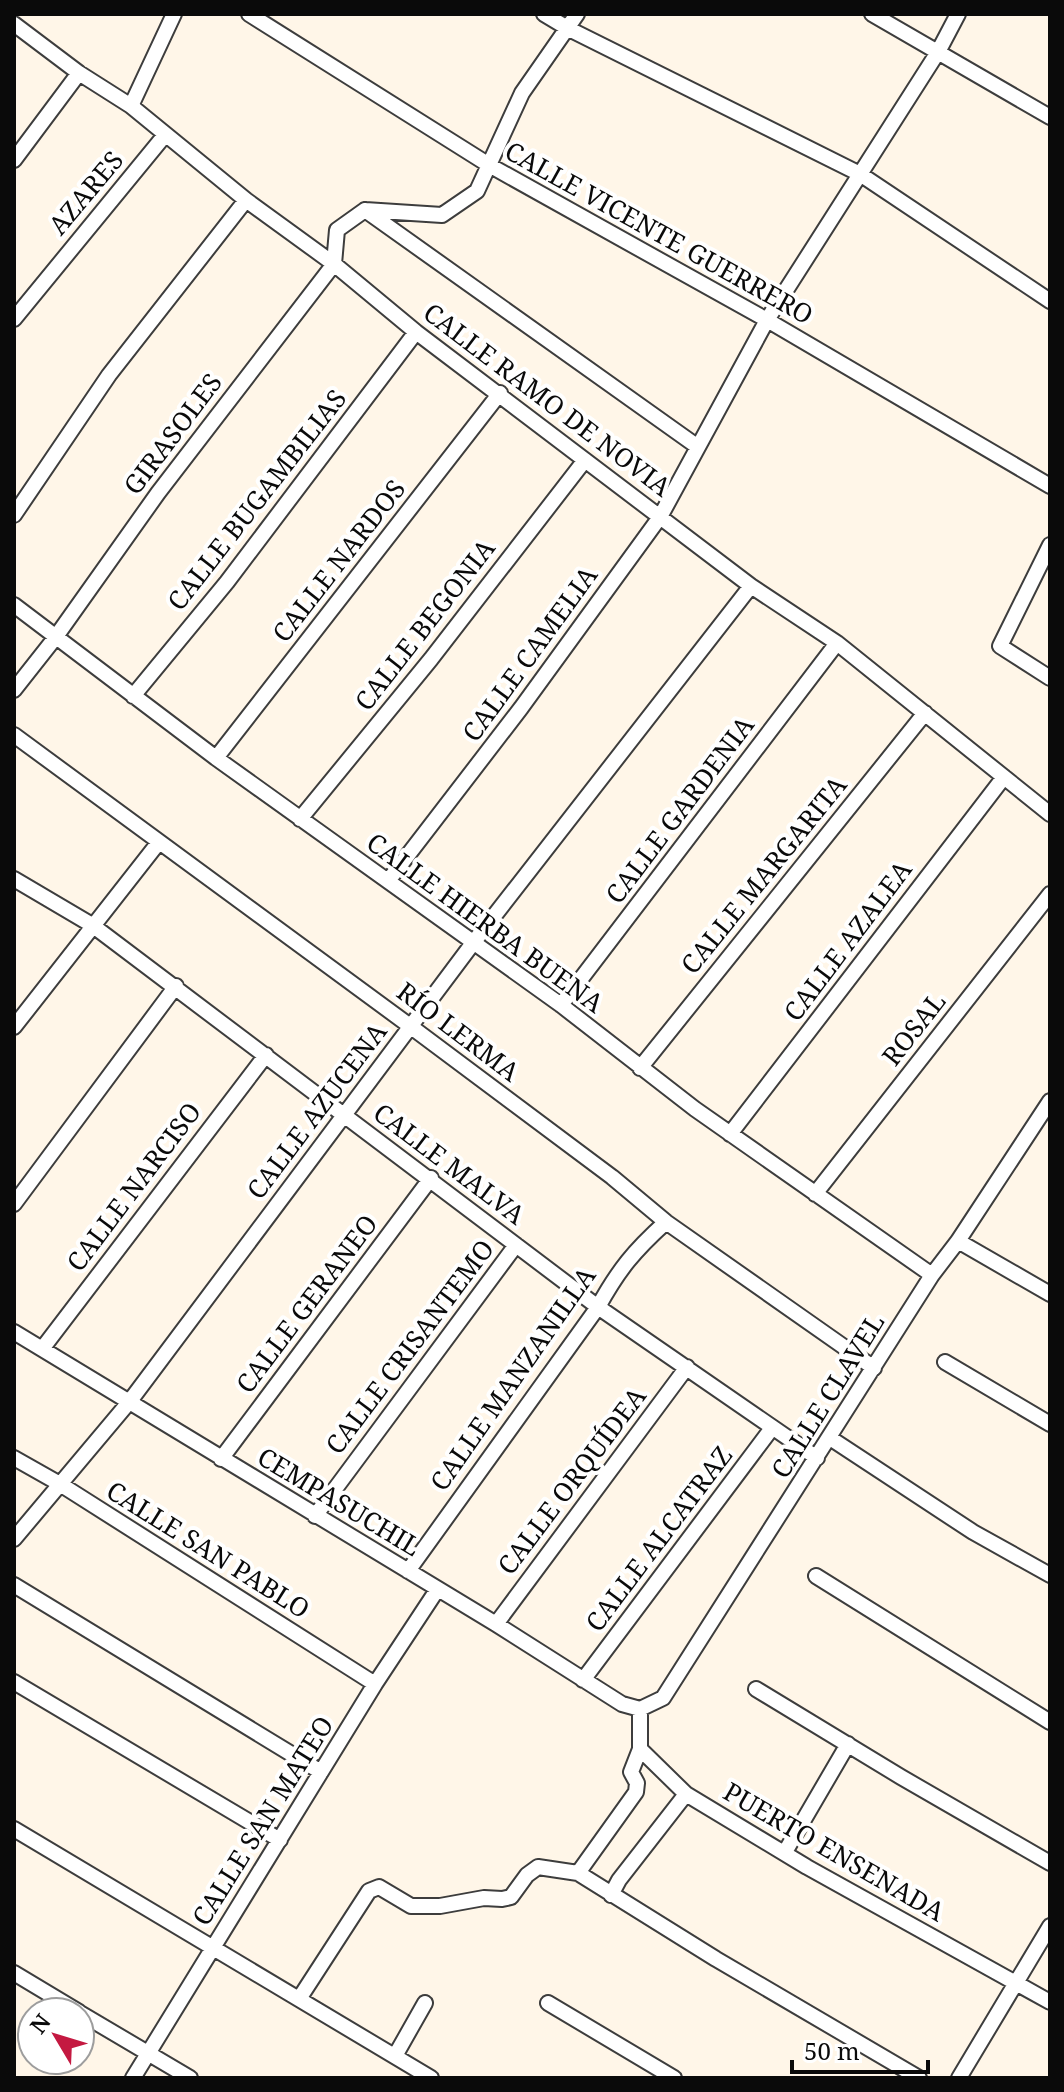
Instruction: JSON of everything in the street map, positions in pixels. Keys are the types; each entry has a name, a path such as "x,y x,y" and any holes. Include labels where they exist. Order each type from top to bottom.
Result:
{"street":[{"path":"131,106 174,14"},
{"name":"CALLE VICENTE GUERRERO","path":"249,14 489,165 767,320 1050,486"},
{"path":"544,14 860,174 1050,301"},
{"path":"365,210 442,215 477,191 522,93 577,14"},
{"path":"872,14 1050,117"},
{"name":"CALLE CAMELIA","path":"388,881 521,708 660,517 767,320 938,52 958,14"},
{"name":"CALLE RAMO DE NOVIA","path":"14,24 79,73 131,106 416,332 751,586 837,643 1050,814"},
{"path":"14,160 79,73"},
{"name":"AZARES","path":"14,319 165,135"},
{"path":"14,515 109,375 246,200"},
{"path":"365,210 698,447"},
{"name":"GIRASOLES","path":"14,690 55,638 158,493 334,264 337,230 365,210"},
{"name":"CALLE BUGAMBILIAS","path":"133,696 227,582 416,332"},
{"name":"CALLE NARDOS","path":"216,758 500,393"},
{"name":"CALLE BEGONIA","path":"300,819 431,659 585,460"},
{"path":"1050,545 1000,646 1050,678"},
{"name":"CALLE AZUCENA","path":"14,1539 130,1401 473,943 751,586"},
{"name":"CALLE HIERBA BUENA","path":"14,605 216,758 561,1005 730,1134 932,1275"},
{"name":"CALLE GARDENIA","path":"561,1005 837,643"},
{"name":"CALLE MARGARITA","path":"640,1068 925,713"},
{"name":"RÍO LERMA","path":"14,735 410,1026 612,1177 666,1222 874,1368"},
{"name":"CALLE AZALEA","path":"730,1134 1004,777"},
{"path":"14,1027 159,842"},
{"name":"CALLE MALVA","path":"14,879 92,925 598,1307 817,1458"},
{"name":"ROSAL","path":"815,1194 1050,894"},
{"path":"14,1204 176,986"},
{"name":"CALLE NARCISO","path":"42,1349 266,1055"},
{"name":"CALLE CLAVEL","path":"640,1709 663,1698 932,1275 958,1241 1050,1101"},
{"name":"CALLE GERANEO","path":"221,1459 431,1178"},
{"name":"CALLE MANZANILLA","path":"408,1571 598,1307 616,1274 633,1252 666,1222"},
{"path":"958,1241 1050,1294"},
{"name":"CALLE CRISANTEMO","path":"315,1516 516,1245"},
{"name":"CEMPASUCHIL","path":"14,1332 496,1624 622,1704 640,1709"},
{"path":"945,1362 1050,1424"},
{"name":"CALLE ORQUÍDEA","path":"496,1624 687,1367"},
{"name":"CALLE ALCATRAZ","path":"583,1680 772,1428"},
{"path":"830,1438 973,1532 1050,1575"},
{"name":"CALLE SAN PABLO","path":"14,1458 375,1684"},
{"path":"816,1576 1050,1722"},
{"path":"14,1585 321,1772"},
{"name":"CALLE SAN MATEO","path":"133,2078 375,1684 437,1590"},
{"path":"14,1682 280,1840"},
{"path":"756,1689 1050,1863"},
{"path":"578,1873 636,1792 637,1783 631,1772 640,1749 640,1709"},
{"path":"785,1852 848,1744"},
{"name":"PUERTO ENSENADA","path":"640,1749 686,1794 820,1875 1050,2002"},
{"path":"611,1895 619,1880 686,1794"},
{"path":"14,1829 431,2078"},
{"path":"299,1999 369,1891 379,1887 411,1906 502,1899 511,1897 527,1875 538,1867 578,1873 919,2078"},
{"path":"959,2078 1050,1926"},
{"path":"14,1973 52,1996"},
{"path":"395,2056 425,2003"},
{"path":"548,2003 674,2078"},
{"path":"96,2022 190,2078"}]}
